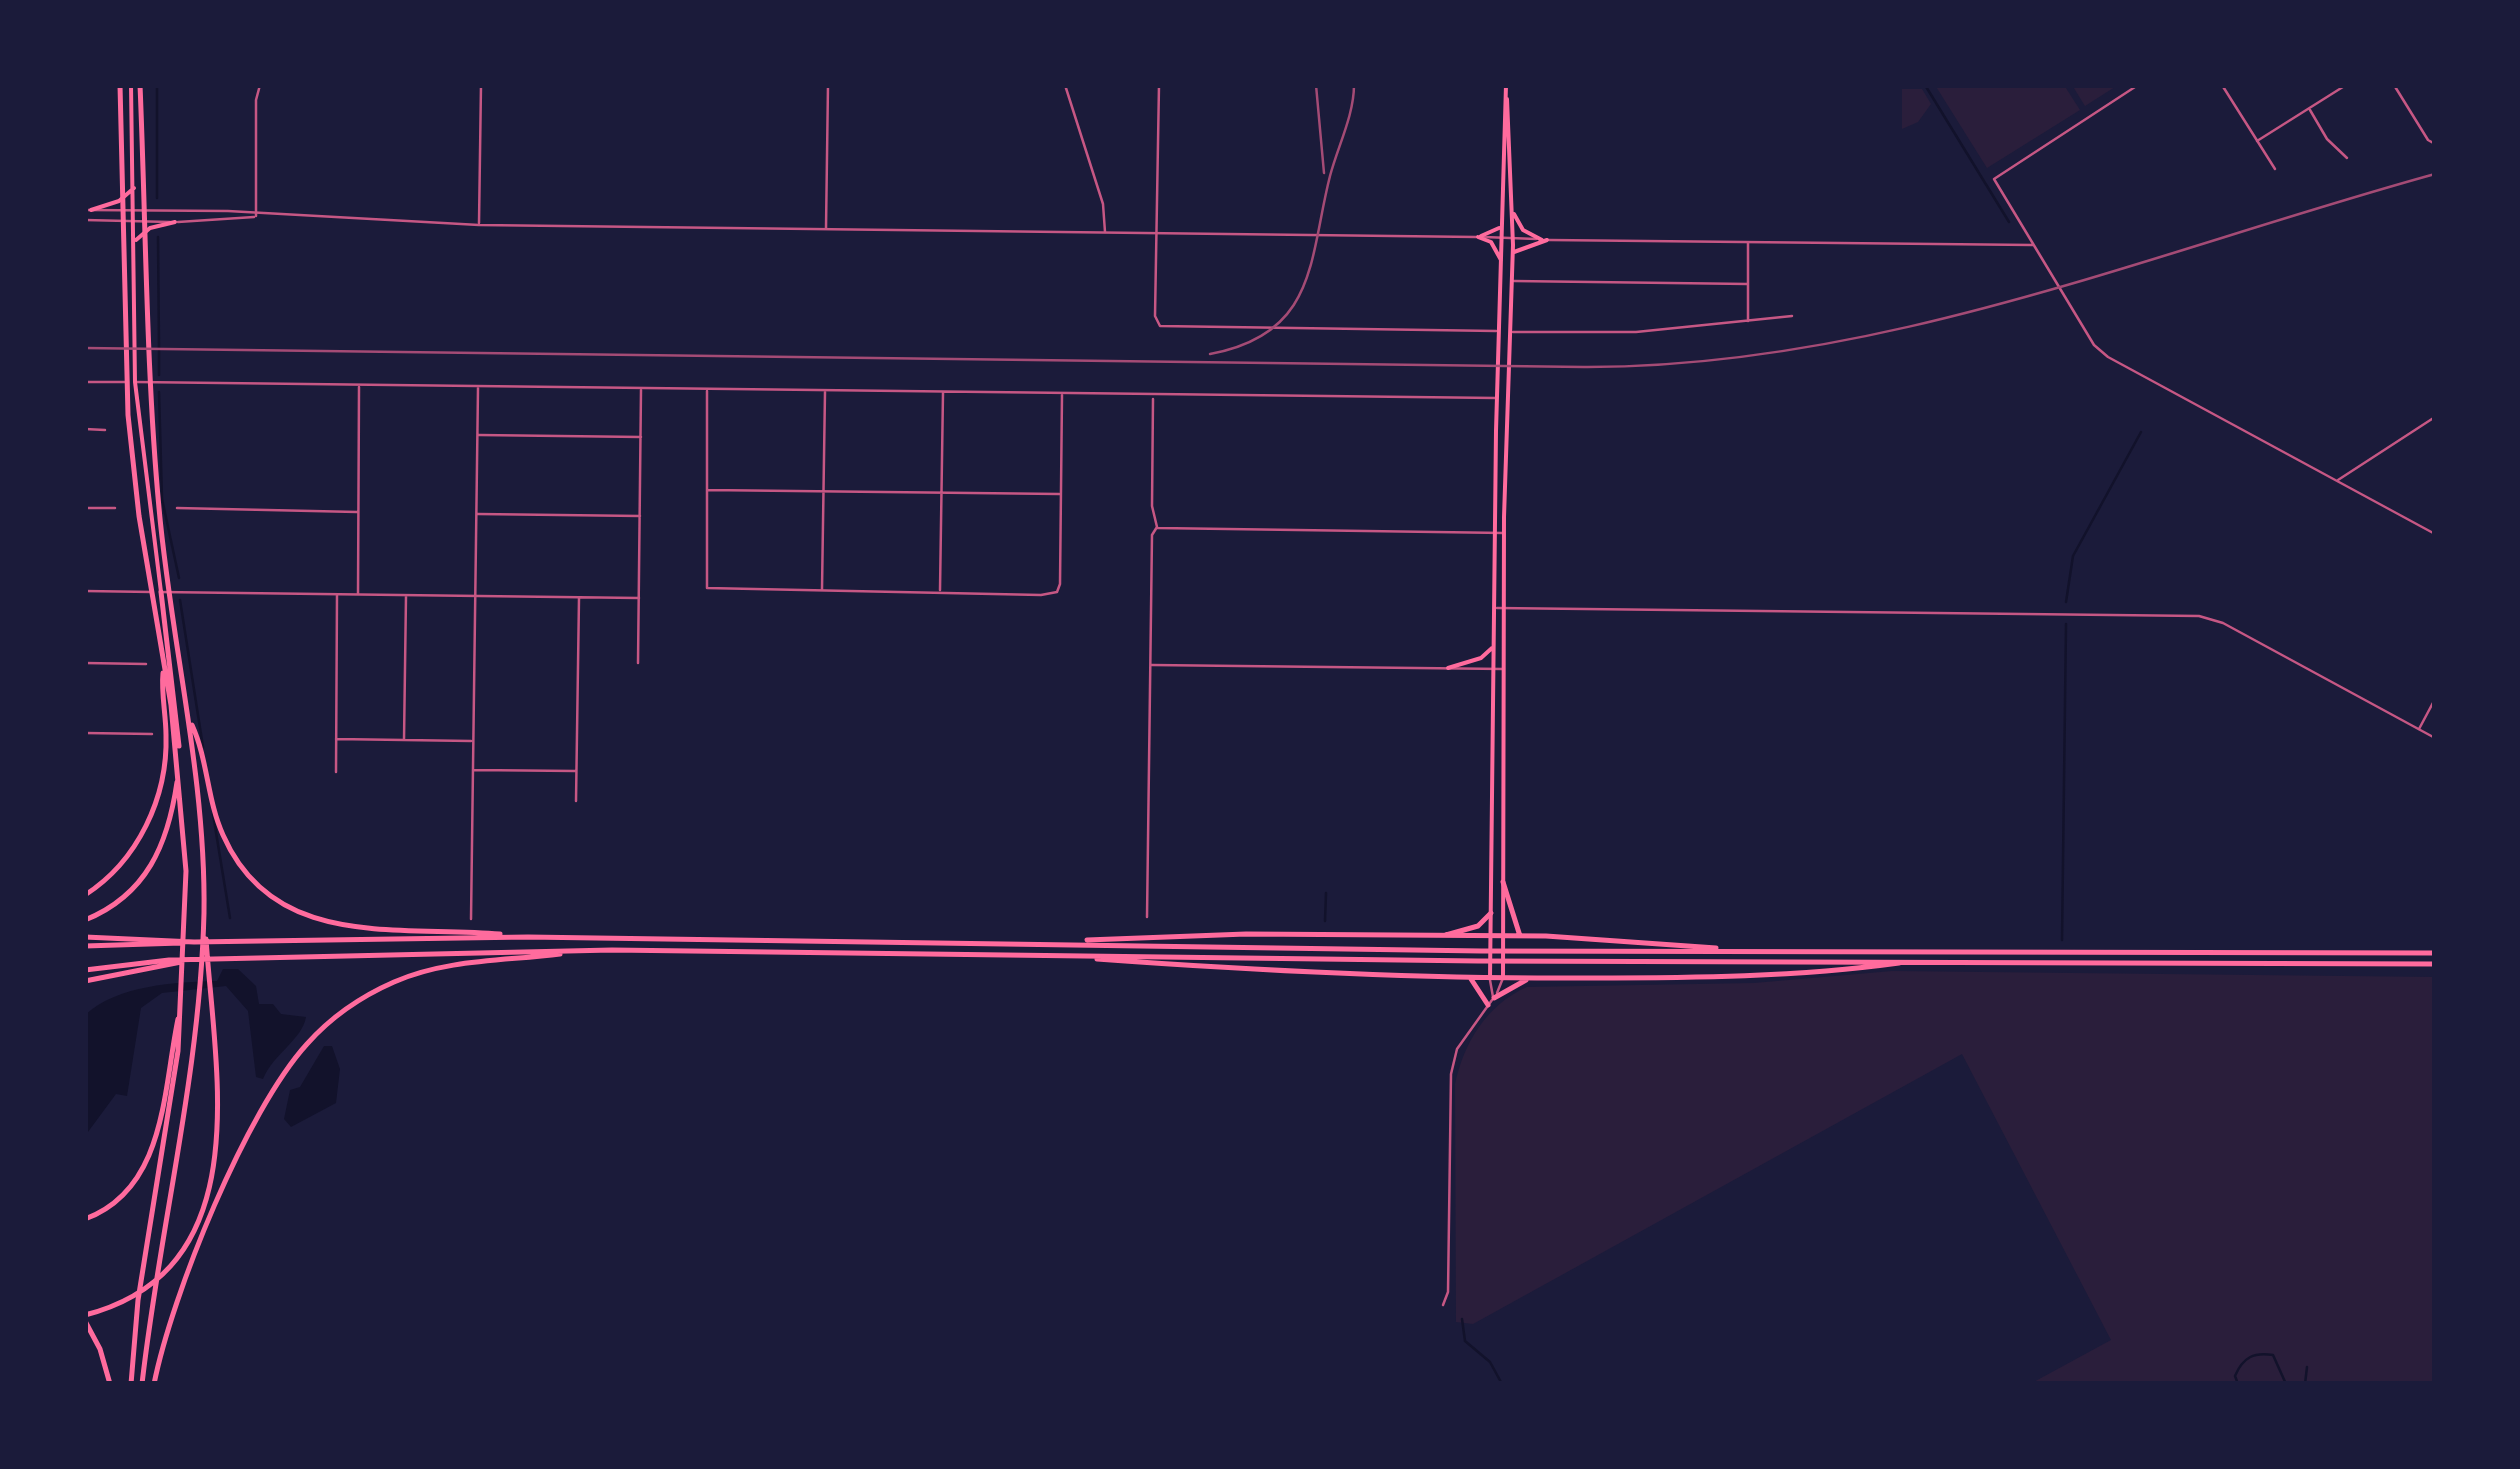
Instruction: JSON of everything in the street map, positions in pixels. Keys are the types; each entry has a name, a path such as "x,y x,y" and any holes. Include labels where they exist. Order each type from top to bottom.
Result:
{"highway":[{"path":"120,85 128,415 184,830 183,992 170,1111 135,1326 131,1384"},
{"path":"110,1384 100,1348 85,1318 142,1292 179,1257 205,1212 216,1144 202,839 158,493 148,364 140,85"},
{"path":"85,920 112,907 144,878 169,828 179,744 161,592"},
{"path":"85,894 126,858 156,806 166,755 164,665"},
{"path":"190,722 201,744 218,822 241,866 286,906 336,926 528,937"},
{"path":"1503,882 1520,936"},
{"path":"142,1384 183,1144 204,911"},
{"path":"1438,936 1478,926 1491,913"},
{"path":"1048,943 1246,934 1520,936 1582,937 1723,950"},
{"path":"85,937 194,942"},
{"path":"85,946 528,937 2435,953"},
{"path":"154,1384 166,1334 195,1257 256,1122 296,1058 346,1010 413,975 454,965 583,951"},
{"path":"85,970 194,960 583,951 1518,961 2435,964"},
{"path":"1039,954 1241,971 1471,978 1702,978 1922,960"},
{"path":"85,981 194,960"},
{"path":"1471,978 1488,1005"},
{"path":"1494,998 1528,978"},
{"path":"85,1220 118,1200 151,1155 183,992"}],"main road":[{"path":"130,85 136,240 135,382 161,592"},
{"path":"1490,978 1506,85"},
{"path":"1503,978 1504,533 1512,332 1512,210 1506,95"},
{"path":"88,210 119,201 134,188"},
{"path":"1512,210 1523,230 1545,240"},
{"path":"1478,237 1498,231 1502,218"},
{"path":"136,240 150,228 175,222"},
{"path":"1478,237 1490,242 1501,260"},
{"path":"1512,254 1545,240"},
{"path":"1498,398 1506,413"},
{"path":"1448,668 1481,658 1494,646"}],"street":[{"path":"256,216 256,100 260,85"},
{"path":"479,225 481,85"},
{"path":"826,229 828,85"},
{"path":"1065,85 1103,204 1105,232"},
{"path":"1159,85 1158,324 1500,332"},
{"path":"2138,85 1996,174 1996,188 2094,346 2435,534"},
{"path":"2222,85 2275,169"},
{"path":"2257,141 2346,85"},
{"path":"2394,85 2428,140 2435,144"},
{"path":"2309,108 2328,139 2347,158"},
{"path":"88,210 228,211 256,216 479,225 2032,245"},
{"path":"85,220 230,222 256,216"},
{"path":"1748,244 1748,323"},
{"path":"1512,281 1748,284"},
{"path":"1512,332 1636,332 1792,316"},
{"path":"85,382 1498,398"},
{"path":"358,386 358,594"},
{"path":"471,918 478,387"},
{"path":"638,663 641,389"},
{"path":"707,390 704,578 710,590 1050,595 1060,584 1062,392"},
{"path":"822,592 825,391"},
{"path":"940,594 943,392"},
{"path":"1147,917 1152,536 1157,527 1152,506 1152,397"},
{"path":"2337,482 2435,417"},
{"path":"85,429 104,430"},
{"path":"478,434 640,437"},
{"path":"706,490 1061,494"},
{"path":"85,508 115,508"},
{"path":"176,508 358,512"},
{"path":"476,514 640,516"},
{"path":"1157,527 1504,533"},
{"path":"85,592 639,598"},
{"path":"336,772 338,594"},
{"path":"404,740 406,594"},
{"path":"576,800 579,597"},
{"path":"1495,608 2199,616 2224,623 2435,738"},
{"path":"85,663 146,664"},
{"path":"1150,666 1506,669"},
{"path":"2419,729 2435,699"},
{"path":"85,733 152,734"},
{"path":"336,739 473,741"},
{"path":"472,770 577,771"},
{"path":"1490,978 1494,998"},
{"path":"1444,1305 1448,1292 1451,1074 1457,1049 1494,998 1503,978"}],"shaded area":[{"path":"1935,85 2064,85 2080,110 1987,168"},
{"path":"2072,85 2118,85 2085,106"},
{"path":"1902,89 1922,89 1931,104 1918,122 1902,129"},
{"path":"223,969 238,969 256,986 259,1004 273,1004 281,1014 306,1017 299,1033 263,1079 256,1077 248,1011 226,986 162,993 141,1008 127,1096 116,1094 85,1136 85,1015 130,991 217,981"},
{"path":"1892,971 2435,977 2435,1384 2030,1384 2111,1340 1962,1054 1473,1324 1456,1322 1455,1084 1471,1040 1500,1004 1527,987 1754,983"},
{"path":"324,1046 332,1046 340,1069 336,1103 291,1127 284,1119 290,1090 300,1087"}],"waterway":[{"path":"157,85 157,198"},
{"path":"1925,85 2009,222"},
{"path":"158,237 159,348"},
{"path":"159,351 159,375"},
{"path":"159,392 162,499 179,578"},
{"path":"2066,602 2073,556 2141,432"},
{"path":"180,600 203,747"},
{"path":"2062,940 2066,624"},
{"path":"213,814 230,918"},
{"path":"1325,921 1326,893"},
{"path":"1462,1319 1465,1341 1490,1362 1502,1384"},
{"path":"2238,1384 2235,1376 2242,1364 2250,1357 2266,1354 2273,1355 2286,1384"},
{"path":"2305,1384 2307,1367"}],"railway":[{"path":"1316,85 1324,173"},
{"path":"1210,354 1245,344 1271,329 1290,311 1303,288 1330,176 1349,119 1354,85"},
{"path":"85,348 1584,367 1694,362 1802,348 1909,327 2015,300 2435,174"}]}
